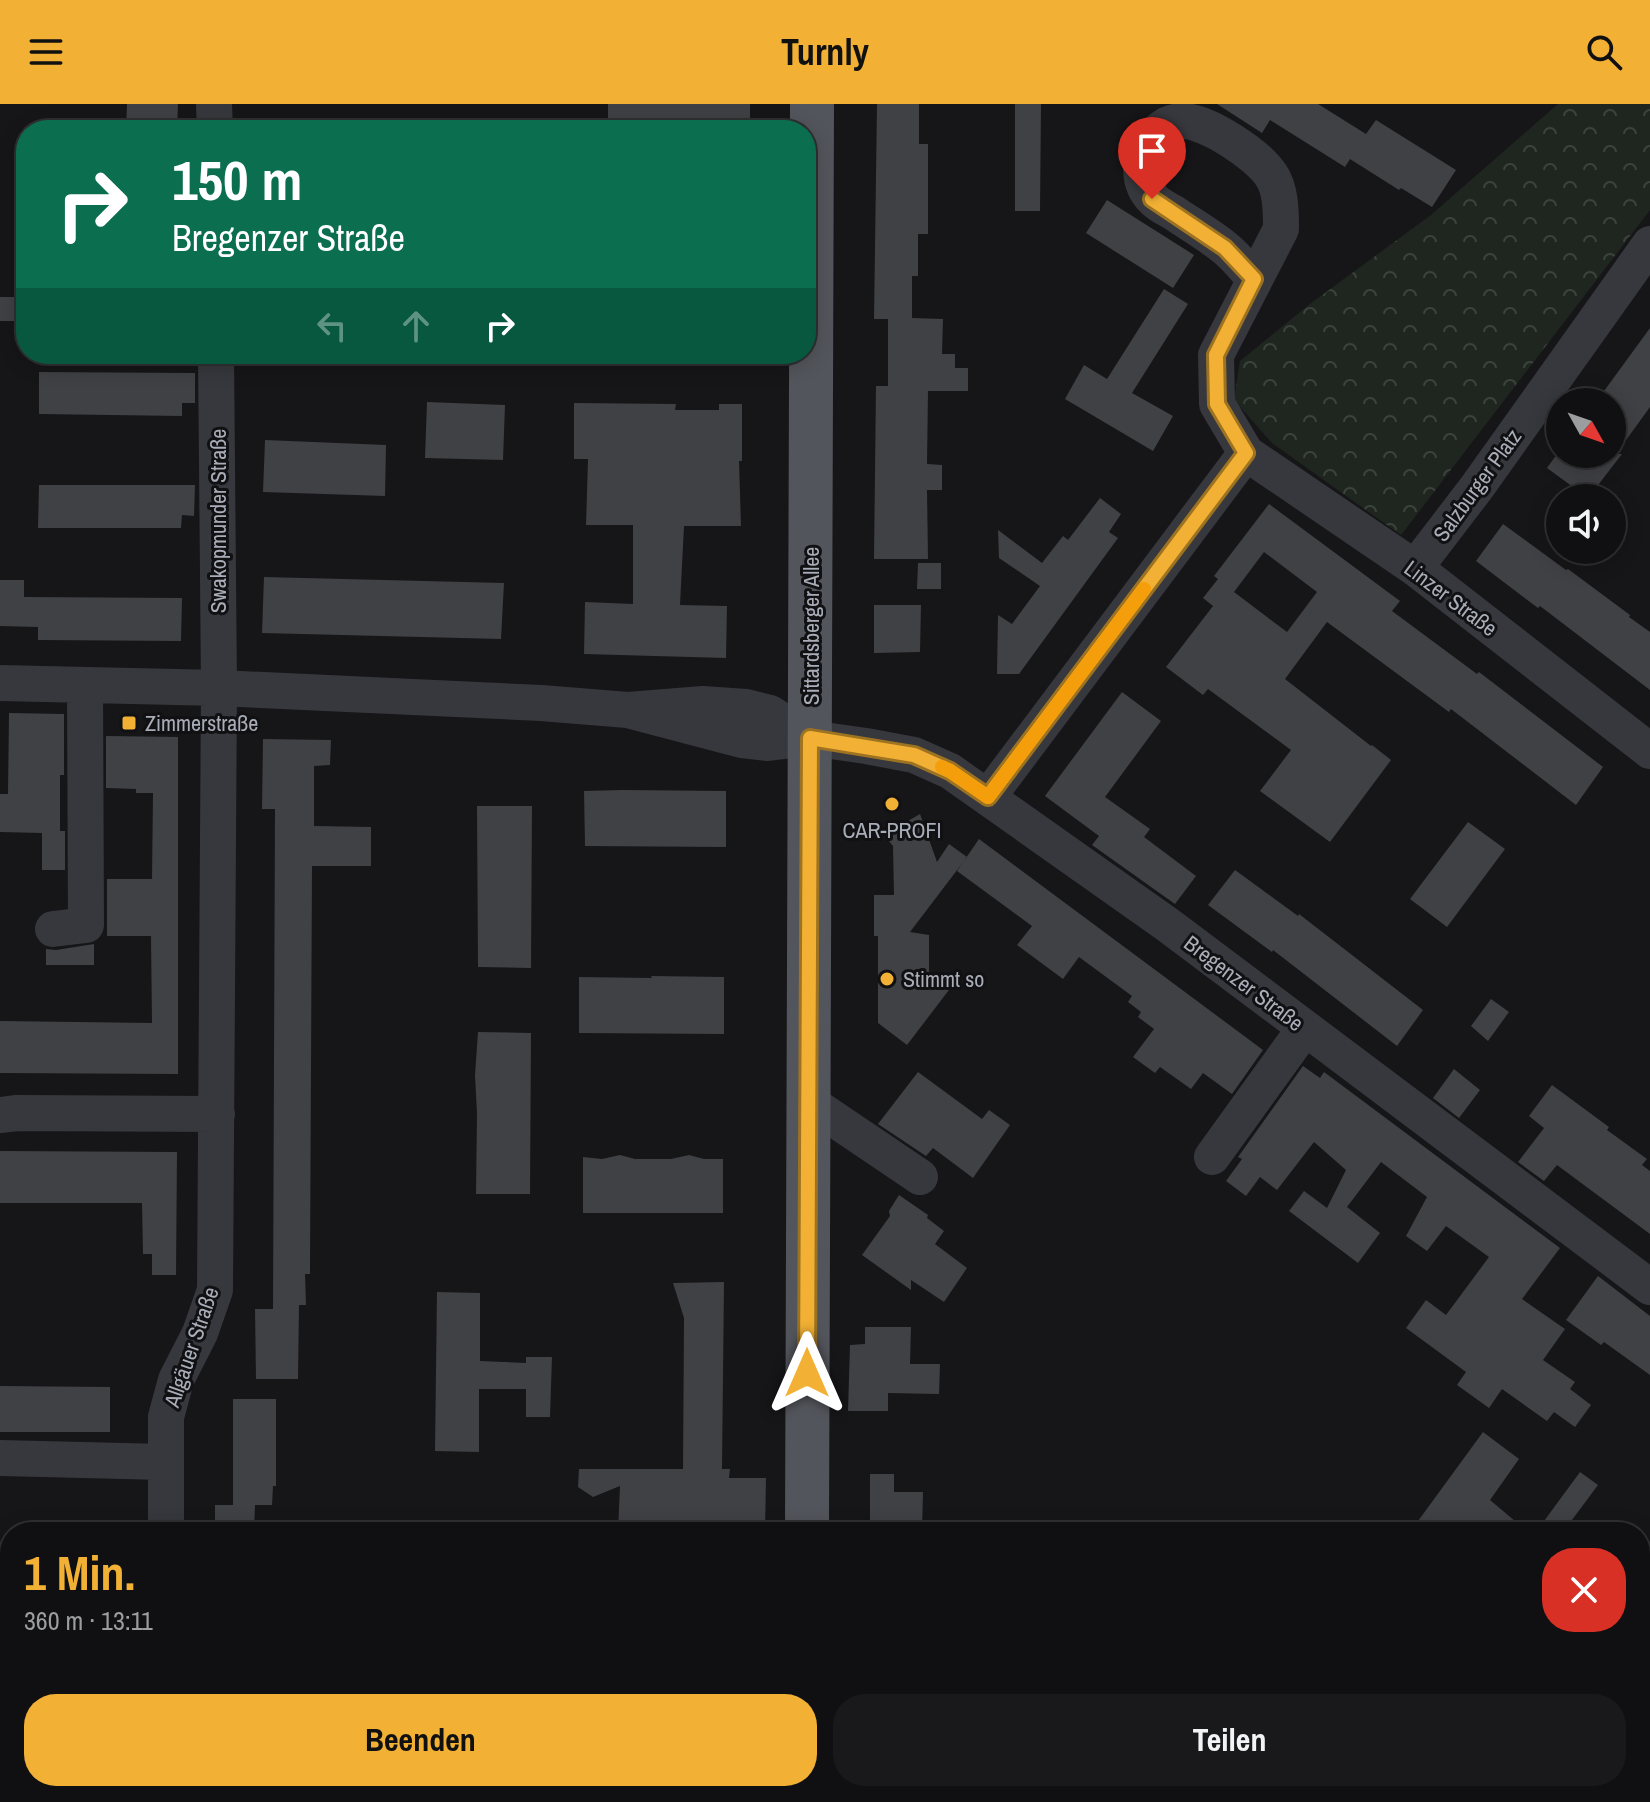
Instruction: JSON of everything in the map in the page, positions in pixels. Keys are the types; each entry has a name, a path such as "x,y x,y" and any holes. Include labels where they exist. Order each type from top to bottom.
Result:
{"main road":[{"name":"Sittardsberger Allee","path":"807,1522 809,364"}],"street":[{"name":"Salzburger Platz","path":"1415,568 1477,487 1650,244"},
{"path":"988,797 1246,453 1217,404 1216,355 1254,279"},
{"name":"Swakopmunder Straße","path":"216,364 219,688"},
{"name":"Linzer Straße","path":"1246,453 1415,568 1650,751"},
{"path":"0,683 219,688 628,710 703,704 746,707 770,713 810,738"},
{"path":"53,929 86,925 85,685"},
{"name":"Allgäuer Straße","path":"166,1522 166,1422 176,1380 200,1333 215,1290 219,688"},
{"name":"Bregenzer Straße","path":"810,738 914,755 950,771 1168,925 1650,1287"},
{"path":"1212,1157 1305,1028"},
{"path":"809,1102 920,1177"},
{"path":"0,1115 217,1114"},
{"path":"0,1458 165,1462"}],"green space":[{"path":"1558,104 1650,104 1650,210 1401,535 1272,443 1234,400 1240,361 1310,304 1431,215"}],"building":[{"path":"127,104 178,104 177,120 126,120"},
{"path":"608,104 750,104 750,120 608,120"},
{"path":"877,104 919,104 919,144 928,144 928,234 918,234 918,276 912,276 912,318 943,319 942,354 955,354 955,368 968,368 968,391 928,391 927,464 942,465 942,490 927,490 928,559 874,559 876,386 888,386 888,319 874,319"},
{"path":"1015,104 1041,104 1040,211 1015,211"},
{"path":"1217,104 1318,104 1366,134 1376,120 1456,170 1432,207 1350,159 1345,167 1270,120 1262,133"},
{"path":"1107,200 1194,255 1173,288 1086,233"},
{"path":"1164,289 1188,304 1132,393 1173,416 1153,451 1065,399 1084,365 1107,379"},
{"path":"0,297 16,297 16,321 0,321"},
{"path":"1650,328 1650,407 1626,440 1626,388 1606,388"},
{"path":"39,372 195,373 195,403 182,403 182,416 39,414"},
{"path":"427,402 505,405 503,460 425,458"},
{"path":"574,403 676,404 675,410 719,410 719,404 742,404 742,461 739,461 741,526 684,526 680,605 727,606 726,658 584,654 585,602 633,604 633,525 586,525 588,459 574,459"},
{"path":"265,440 386,445 385,496 263,492"},
{"path":"1547,468 1611,468 1599,484 1569,484"},
{"path":"39,485 195,485 194,516 182,515 181,528 38,528"},
{"path":"1100,498 1121,514 1109,532 1118,538 1019,674 997,674 998,615 1012,624 1040,586 999,558 998,530 1042,563 1063,536 1068,540"},
{"path":"1269,504 1400,601 1392,611 1477,674 1479,672 1603,767 1576,805 1451,709 1449,712 1327,622 1285,679 1391,760 1330,842 1260,791 1291,750 1208,689 1203,695 1166,667 1213,606 1203,598 1218,579 1214,576","holes":["1264,552 1317,592 1287,632 1234,592"]},
{"path":"1503,524 1546,555 1546,564 1558,564 1568,569 1650,632 1650,690 1540,606 1538,608 1476,561"},
{"path":"918,563 941,563 941,589 917,589"},
{"path":"264,577 504,583 501,639 262,633"},
{"path":"0,580 24,580 24,597 182,598 181,641 38,640 38,627 0,626"},
{"path":"874,605 921,605 920,652 874,653"},
{"path":"1122,692 1161,721 1105,797 1150,829 1144,837 1196,876 1175,904 1092,845 1099,836 1045,796"},
{"path":"9,713 64,714 60,831 65,831 65,870 42,870 42,833 0,832 0,794 8,794"},
{"path":"106,736 178,737 178,1074 0,1073 0,1021 152,1023 151,936 107,936 107,879 152,879 153,793 106,788"},
{"path":"263,739 331,740 330,765 314,766 314,826 371,827 371,866 312,866 310,1274 305,1274 306,1305 299,1305 298,1379 256,1379 255,1309 273,1309 275,809 262,809"},
{"path":"584,791 726,791 726,847 585,846"},
{"path":"477,806 532,806 531,968 478,967"},
{"path":"920,814 937,862 949,844 967,857 910,932 929,935 929,986 952,986 907,1045 878,1023 878,936 874,936 874,895 894,895 893,846 884,835"},
{"path":"1468,822 1505,849 1447,927 1410,899"},
{"path":"979,839 1263,1050 1232,1094 1203,1073 1191,1089 1160,1067 1155,1073 1133,1057 1154,1029 1138,1017 1141,1012 1128,1002 1132,996 1079,957 1063,979 1017,945 1032,926 957,871"},
{"path":"1235,870 1299,914 1423,1010 1397,1046 1273,950 1208,905"},
{"path":"94,944 94,965 46,965 46,949"},
{"path":"579,977 724,977 724,1034 579,1033"},
{"path":"1491,999 1509,1012 1488,1041 1471,1026"},
{"path":"478,1032 531,1033 530,1194 476,1194 475,1075"},
{"path":"1303,1066 1320,1078 1324,1072 1560,1248 1522,1299 1565,1329 1543,1360 1575,1382 1570,1389 1591,1405 1575,1427 1554,1412 1547,1421 1502,1389 1489,1408 1457,1385 1466,1372 1406,1328 1426,1300 1446,1315 1489,1257 1446,1226 1427,1251 1406,1236 1427,1197 1381,1162 1347,1207 1380,1233 1358,1263 1289,1211 1304,1191 1327,1208 1346,1170 1314,1142 1277,1190 1260,1177 1246,1196 1226,1181 1242,1159 1238,1157"},
{"path":"1454,1069 1480,1090 1459,1118 1433,1098"},
{"path":"918,1072 982,1119 989,1110 1010,1125 973,1178 933,1148 926,1156 878,1124"},
{"path":"1552,1085 1647,1159 1642,1165 1650,1171 1650,1234 1557,1165 1544,1181 1518,1162 1544,1128 1529,1116"},
{"path":"0,1151 177,1152 176,1275 152,1275 152,1254 143,1254 142,1203 0,1203"},
{"path":"620,1155 635,1159 671,1159 689,1155 723,1159 723,1213 583,1213 583,1157 602,1159"},
{"path":"899,1195 928,1215 927,1218 944,1231 935,1244 967,1268 944,1302 911,1280 911,1290 862,1255 890,1216 889,1211"},
{"path":"1598,1276 1650,1316 1650,1375 1604,1342 1601,1345 1566,1320"},
{"path":"724,1282 722,1469 730,1469 729,1478 766,1478 765,1522 618,1522 620,1486 593,1497 578,1487 579,1469 683,1469 684,1318 673,1283"},
{"path":"437,1292 480,1293 480,1361 526,1363 526,1357 552,1357 550,1417 526,1417 526,1389 479,1389 479,1452 435,1451"},
{"path":"865,1327 911,1327 910,1364 940,1364 939,1394 888,1393 888,1411 848,1411 850,1345 865,1344"},
{"path":"0,1386 110,1387 110,1432 0,1432"},
{"path":"233,1399 276,1399 276,1486 273,1486 272,1505 255,1505 254,1522 215,1522 215,1505 233,1505"},
{"path":"1483,1432 1519,1459 1490,1500 1516,1522 1417,1522"},
{"path":"1580,1472 1598,1485 1570,1522 1543,1522"},
{"path":"870,1474 894,1474 894,1492 923,1492 922,1522 870,1522"}],"slow traffic":[{"path":"942,767 988,797 1144,589"}],"place":[{"name":"Zimmerstraße","path":"129,723"},
{"name":"CAR-PROFI","path":"892,804"},
{"name":"Stimmt so","path":"887,979"}],"route":[{"path":"807,1373 810,738 914,755 950,771 988,797 1246,453 1217,404 1216,355 1254,279 1225,248 1152,199"}]}
